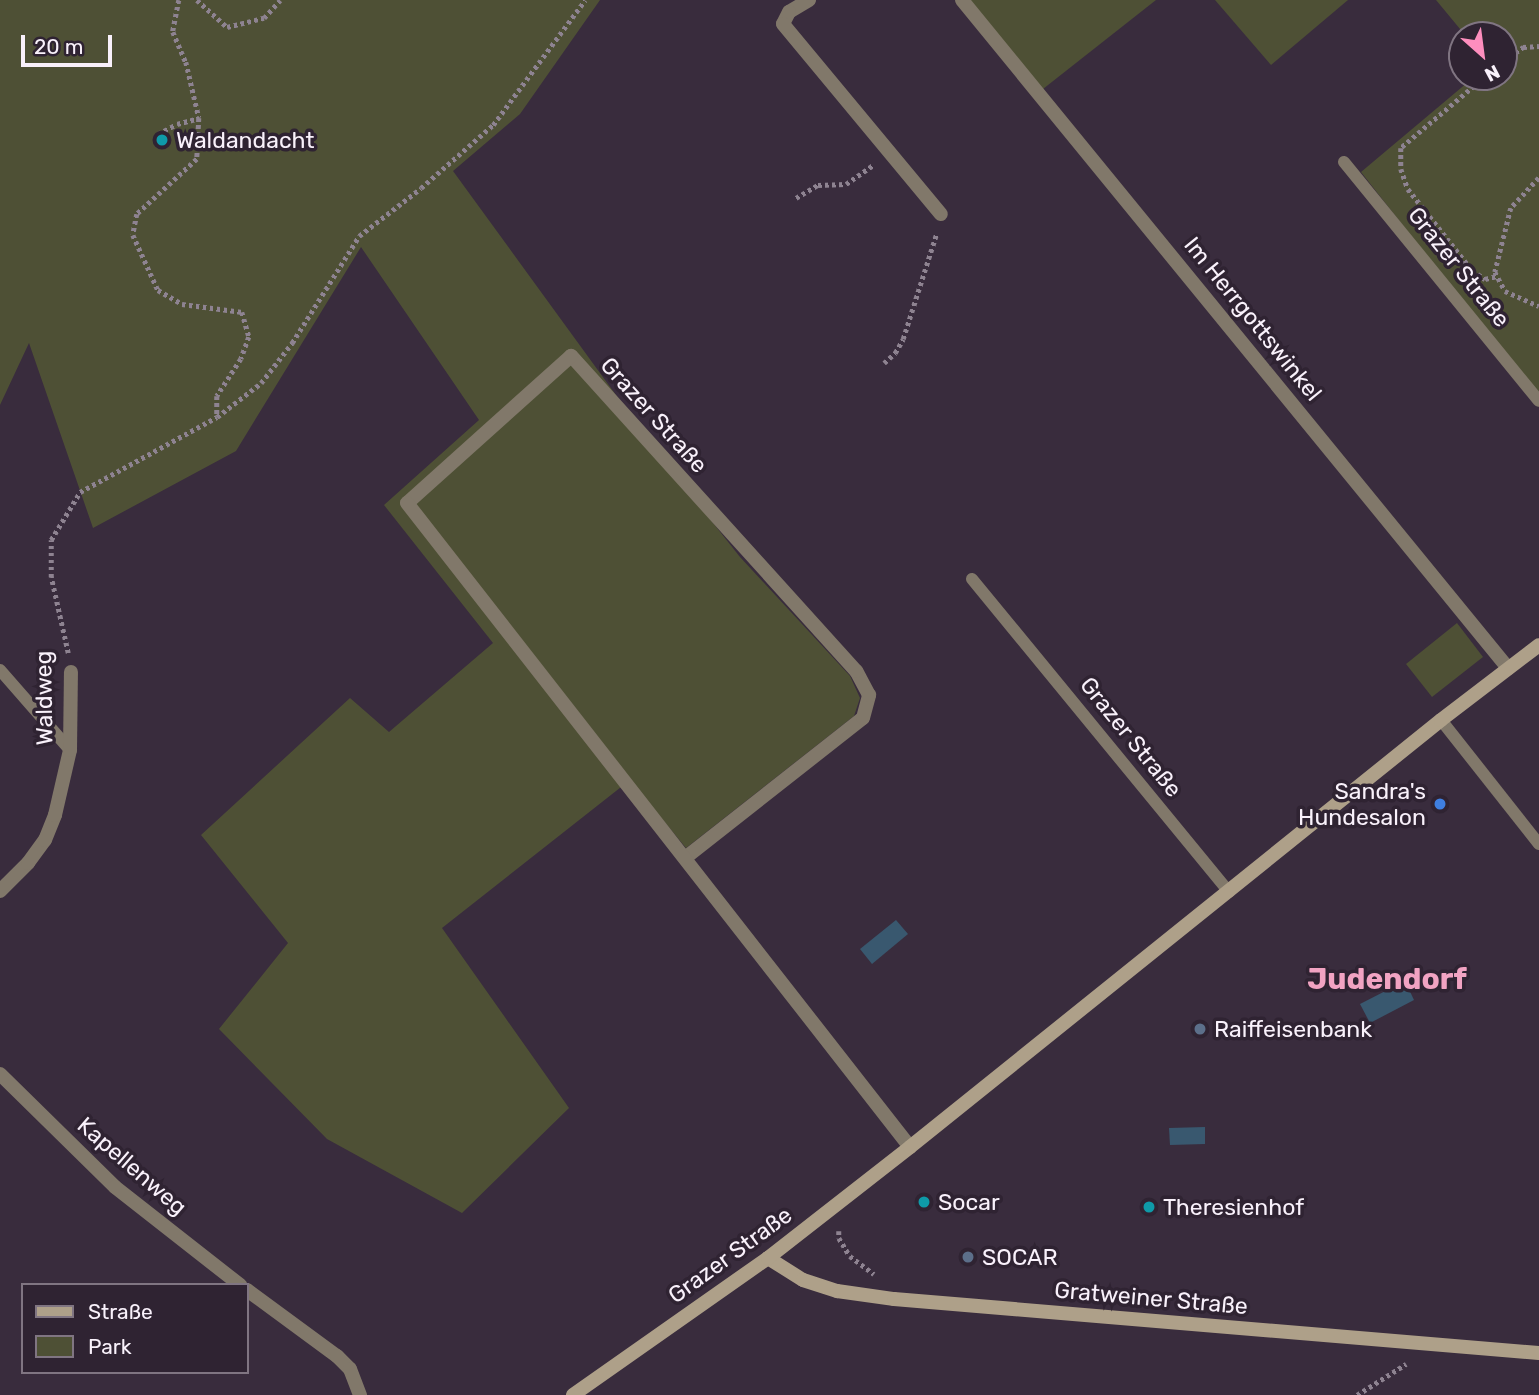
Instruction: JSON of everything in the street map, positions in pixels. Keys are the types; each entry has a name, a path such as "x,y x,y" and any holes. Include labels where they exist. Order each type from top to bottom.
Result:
{"main road":[{"name":"Grazer Straße","path":"573,1395 768,1258 1441,720 1539,645"},
{"name":"Gratweiner Straße","path":"768,1258 814,1284 837,1291 894,1299 1539,1353"}],"street":[{"path":"808,0 789,12 783,24 940,214"},
{"name":"Im Herrgottswinkel","path":"962,0 1508,668"},
{"name":"Grazer Straße","path":"685,858 863,719 869,695 856,671 571,356 407,503 910,1147"},
{"name":"Waldweg","path":"0,891 28,863 45,840 55,815 69,750 71,672"},
{"name":"Kapellenweg","path":"0,1074 115,1187 237,1283"},
{"path":"248,1291 337,1356 350,1369 360,1395"}],"lane":[{"name":"Grazer Straße","path":"1345,162 1539,401"},
{"name":"Grazer Straße","path":"972,579 1229,892"},
{"path":"0,670 69,750"},
{"path":"1441,720 1539,844"}],"path":[{"path":"179,0 173,32 186,62 199,118 197,159 137,214 134,235 158,290 182,304 242,312 249,337 241,359 217,396 217,417"},
{"path":"197,0 227,27 264,18 280,0"},
{"path":"217,417 261,383 292,343 359,236 421,188 493,125 585,0"},
{"path":"1518,51 1523,47 1539,46"},
{"path":"1468,91 1401,148 1401,169 1408,189 1472,270 1485,279 1497,276"},
{"path":"158,134 177,124 199,118"},
{"path":"796,198 818,185 846,184 889,152"},
{"path":"1539,178 1511,208 1498,252 1497,276 1505,291 1539,306"},
{"path":"884,363 895,353 903,339 940,214"},
{"name":"Waldweg","path":"71,672 51,577 51,540 80,492 217,417"},
{"path":"1357,1395 1436,1345"}],"green space":[{"path":"0,0 600,0 520,114 453,171 664,461 740,557 850,676 860,698 854,716 686,848 630,780 442,928 569,1108 462,1213 327,1139 219,1029 288,943 201,835 350,698 389,732 493,643 384,505 479,420 361,247 236,451 93,528 29,343 0,405"},
{"path":"966,0 1156,0 1043,89"},
{"path":"1215,0 1348,0 1271,65"},
{"path":"1436,0 1539,0 1539,399 1361,172 1457,91 1518,91 1518,21 1453,21"},
{"path":"1457,623 1483,657 1432,697 1406,664"}],"water":[{"path":"896,920 908,934 872,964 860,949"},
{"path":"1405,981 1414,1000 1370,1023 1360,1004"},
{"path":"1205,1127 1205,1144 1170,1145 1169,1128"}],"place":[{"name":"Waldandacht","path":"162,140"},
{"name":"Sandra's Hundesalon","path":"1440,804"},
{"name":"Raiffeisenbank","path":"1200,1029"},
{"name":"Socar","path":"924,1202"},
{"name":"Theresienhof","path":"1149,1207"},
{"name":"SOCAR","path":"968,1257"}],"district":[{"name":"Judendorf","path":"1387,979"}]}
